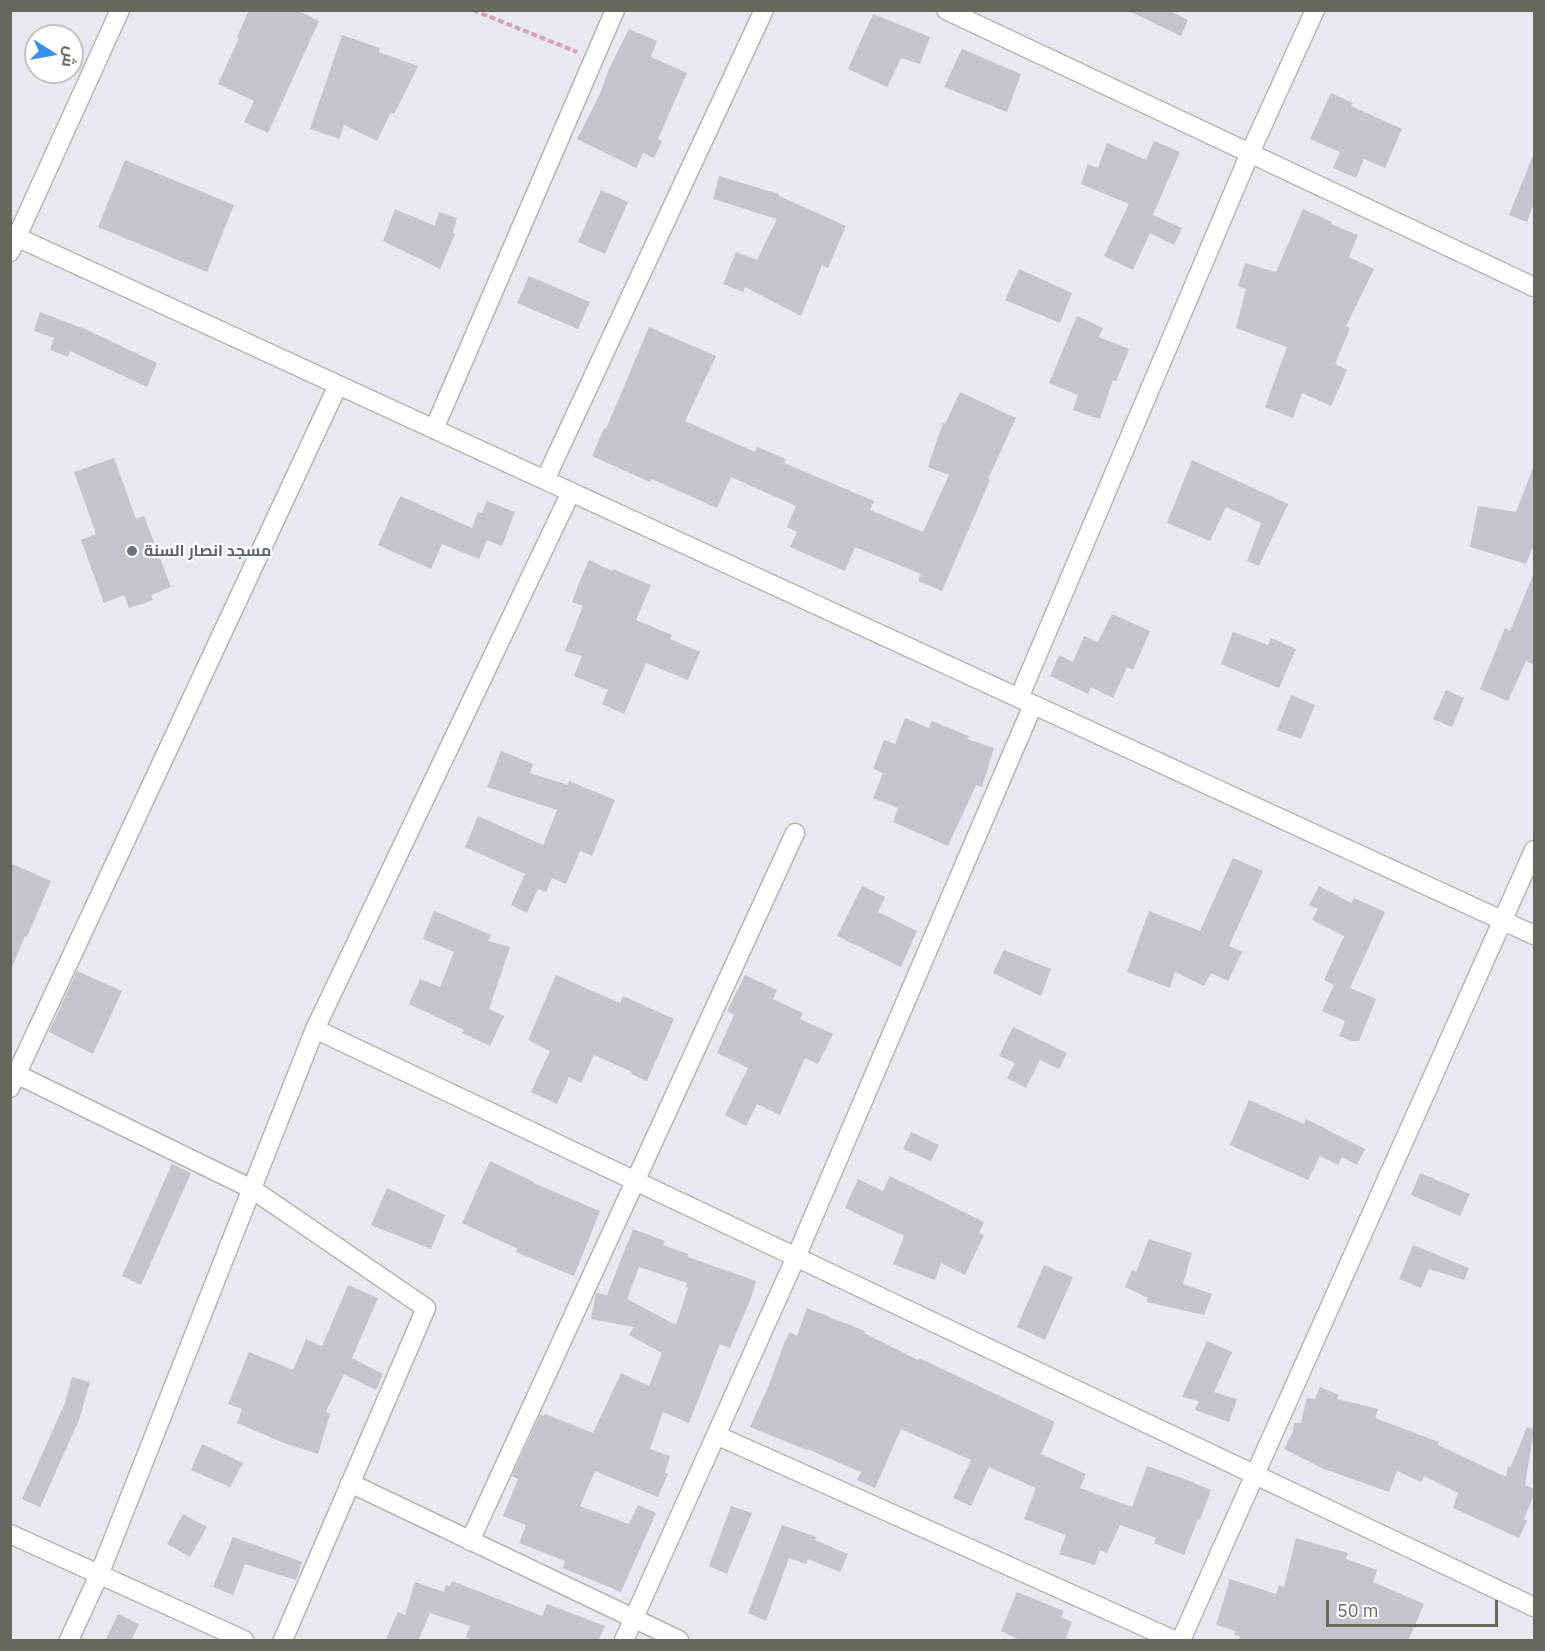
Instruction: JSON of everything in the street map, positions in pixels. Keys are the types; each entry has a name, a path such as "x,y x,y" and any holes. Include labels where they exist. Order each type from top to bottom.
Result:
{"street":[{"path":"120,10 13,241 338,385 1534,936"},
{"path":"434,429 615,10"},
{"path":"545,480 764,10"},
{"path":"946,10 1534,287"},
{"path":"624,1641 795,1257 1026,702 1250,153 1315,10"},
{"path":"283,1641 426,1308 252,1190 13,1078 338,385"},
{"path":"69,1641 99,1575 315,1029 571,492"},
{"path":"470,1541 795,833"},
{"path":"1181,1641 1534,850"},
{"path":"315,1029 1534,1607"},
{"path":"716,1435 1174,1641"},
{"path":"351,1484 679,1641"},
{"path":"10,1534 244,1641"}],"path":[{"path":"473,10 594,59"}],"building":[{"path":"249,10 297,10 319,21 268,133 244,122 254,101 218,84"},
{"path":"1127,10 1168,10 1188,20 1181,36"},
{"path":"873,14 930,37 920,64 901,58 887,87 848,69"},
{"path":"629,29 657,41 651,57 687,73 658,139 662,141 654,158 643,153 636,168 577,139"},
{"path":"342,35 380,48 379,52 418,66 394,114 391,112 377,141 344,125 339,139 310,129"},
{"path":"962,49 1021,74 1007,112 944,87"},
{"path":"1331,93 1353,103 1351,106 1402,129 1385,168 1364,159 1356,178 1333,168 1340,152 1310,139"},
{"path":"1154,141 1180,152 1153,215 1182,228 1174,245 1150,233 1133,270 1104,256 1129,204 1081,184 1088,164 1098,168 1107,143 1146,160"},
{"path":"1534,153 1534,203 1527,222 1509,215"},
{"path":"125,160 234,205 207,272 98,227"},
{"path":"719,176 779,194 779,196 846,226 828,268 822,265 801,316 745,287 743,292 723,284 736,252 757,260 777,219 713,199"},
{"path":"601,190 628,202 605,254 578,242"},
{"path":"395,209 435,226 439,212 457,218 453,233 455,234 440,269 383,241"},
{"path":"1303,209 1358,235 1349,257 1374,269 1346,326 1350,328 1335,364 1347,370 1331,406 1302,393 1293,418 1265,407 1287,347 1236,328 1246,289 1238,286 1245,263 1276,272"},
{"path":"1019,269 1072,293 1060,323 1005,300"},
{"path":"529,276 590,302 578,329 517,303"},
{"path":"40,312 85,329 157,363 147,387 70,351 68,357 50,350 54,338 34,331"},
{"path":"1077,316 1103,328 1099,337 1129,349 1116,381 1113,380 1100,419 1073,410 1078,395 1049,383"},
{"path":"649,327 716,356 685,421 755,452 757,447 786,459 784,463 874,501 870,510 923,532 949,475 928,467 943,423 945,424 960,392 1016,418 942,591 918,581 921,574 855,547 845,571 790,547 797,532 787,527 796,506 731,477 717,508 652,479 650,482 592,456 604,428 606,429"},
{"path":"114,458 136,519 144,516 171,587 151,595 153,600 129,608 124,595 104,603 81,540 96,534 74,472"},
{"path":"1192,460 1288,504 1259,566 1247,561 1261,523 1226,507 1210,541 1167,523"},
{"path":"1533,468 1534,544 1526,564 1470,547 1478,506 1516,512"},
{"path":"400,496 472,528 478,512 482,513 487,501 515,512 502,546 487,540 479,559 442,544 431,569 378,545"},
{"path":"589,560 651,585 636,620 672,635 670,639 700,652 688,680 646,663 624,714 602,704 608,690 574,676 582,656 565,651 583,606 572,602"},
{"path":"1534,573 1534,665 1526,661 1508,701 1480,689 1505,628 1510,631"},
{"path":"1112,614 1150,631 1133,670 1127,667 1113,698 1091,687 1088,694 1050,676 1059,655 1073,662 1084,636 1098,642"},
{"path":"1233,632 1268,645 1271,638 1296,649 1279,688 1221,664"},
{"path":"1446,690 1464,698 1452,727 1433,719"},
{"path":"1291,695 1315,705 1301,739 1277,730"},
{"path":"905,718 929,728 932,721 969,736 967,739 994,748 982,787 976,785 948,846 893,822 898,808 873,798 883,773 873,769 884,740 895,744"},
{"path":"501,751 533,764 530,773 568,785 569,781 615,800 592,856 580,851 566,884 552,878 546,892 538,889 527,913 511,905 525,874 465,847 478,816 543,845 557,810 487,787"},
{"path":"1233,858 1263,871 1229,946 1242,952 1228,981 1211,973 1204,986 1175,972 1170,988 1127,972 1149,911 1200,931"},
{"path":"10,863 51,881 11,970"},
{"path":"862,886 885,897 878,912 917,931 901,967 837,936"},
{"path":"1319,886 1351,903 1354,898 1385,912 1350,988 1376,999 1359,1041 1339,1036 1345,1021 1322,1011 1334,985 1324,980 1344,936 1312,920 1318,909 1309,905"},
{"path":"434,911 491,935 488,941 510,947 489,1009 504,1016 490,1046 462,1033 464,1030 409,1004 420,979 440,987 454,952 423,939"},
{"path":"1004,950 1051,969 1041,996 993,973"},
{"path":"77,971 122,991 93,1054 49,1032"},
{"path":"556,975 620,1003 623,996 674,1019 647,1081 594,1055 581,1083 569,1077 557,1104 531,1092 550,1051 528,1040"},
{"path":"745,975 777,990 773,999 803,1013 800,1019 833,1034 818,1064 805,1058 780,1115 757,1104 746,1126 725,1115 748,1068 717,1053 734,1015 727,1011"},
{"path":"1013,1027 1067,1053 1059,1069 1040,1060 1026,1088 1007,1078 1015,1063 999,1056"},
{"path":"1249,1100 1304,1124 1306,1119 1365,1149 1357,1165 1342,1157 1338,1165 1320,1156 1308,1180 1230,1145"},
{"path":"911,1132 939,1145 931,1161 903,1149"},
{"path":"490,1161 533,1183 600,1211 574,1276 516,1252 518,1249 462,1223"},
{"path":"172,1164 191,1173 141,1285 122,1276"},
{"path":"1420,1173 1470,1194 1460,1216 1411,1195"},
{"path":"890,1176 984,1222 979,1233 984,1235 965,1275 941,1263 935,1280 893,1264 904,1236 845,1208 858,1179 883,1191"},
{"path":"387,1188 445,1215 431,1249 371,1225"},
{"path":"633,1229 665,1241 663,1245 688,1254 688,1257 756,1281 730,1348 720,1344 689,1423 663,1412 650,1449 670,1456 665,1473 668,1474 658,1497 595,1471 580,1506 629,1524 638,1505 656,1513 621,1592 563,1568 565,1561 519,1543 526,1525 503,1516 518,1479 512,1476 540,1415 545,1414 593,1433 621,1373 649,1386 662,1353 629,1335 634,1327 591,1319 596,1293 607,1295","holes":["639,1267 687,1283 685,1287 688,1288 676,1325 627,1299"]},
{"path":"1149,1239 1192,1253 1183,1284 1212,1294 1204,1315 1147,1302 1148,1298 1125,1287 1132,1270 1136,1272"},
{"path":"1413,1245 1469,1268 1464,1280 1429,1269 1421,1288 1399,1279"},
{"path":"1044,1265 1073,1277 1045,1340 1017,1327"},
{"path":"348,1285 378,1298 352,1358 383,1374 376,1390 344,1374 326,1412 330,1414 318,1454 284,1443 237,1423 242,1409 228,1404 249,1352 293,1370 306,1339 322,1346"},
{"path":"807,1308 865,1331 864,1333 918,1360 919,1358 1055,1422 1041,1454 1086,1474 1080,1488 1132,1507 1147,1466 1211,1490 1184,1555 1154,1543 1156,1538 1120,1525 1107,1553 1100,1550 1095,1565 1059,1554 1066,1535 1024,1519 1036,1488 989,1467 971,1506 953,1498 971,1460 901,1429 875,1488 857,1480 861,1472 750,1427 785,1341 790,1332 797,1336"},
{"path":"1207,1341 1232,1352 1214,1392 1237,1399 1229,1422 1195,1410 1199,1401 1182,1397"},
{"path":"72,1377 90,1382 79,1420 40,1507 22,1499 65,1403"},
{"path":"1320,1387 1339,1395 1337,1399 1378,1409 1375,1418 1439,1442 1438,1445 1506,1477 1508,1466 1511,1467 1527,1427 1534,1429 1525,1485 1534,1489 1534,1494 1524,1519 1527,1521 1519,1538 1453,1508 1458,1493 1424,1476 1421,1482 1397,1471 1389,1492 1324,1469 1284,1449 1293,1432 1294,1423 1301,1423 1307,1398 1315,1399"},
{"path":"202,1444 243,1463 230,1487 191,1470"},
{"path":"731,1506 752,1513 727,1574 709,1566"},
{"path":"183,1514 207,1527 190,1557 167,1544"},
{"path":"782,1525 816,1537 815,1540 848,1554 840,1572 808,1559 806,1564 789,1558 766,1621 748,1613"},
{"path":"233,1537 302,1562 296,1580 245,1564 233,1595 213,1587"},
{"path":"1296,1538 1348,1553 1346,1559 1377,1570 1373,1582 1424,1604 1408,1641 1241,1641 1239,1636 1234,1635 1236,1631 1216,1625 1230,1579 1276,1594 1279,1585 1284,1587"},
{"path":"452,1581 542,1616 547,1604 605,1626 598,1641 475,1641 466,1637 470,1626 430,1613 418,1641 385,1641 398,1612 405,1615 415,1582 444,1592 446,1585 450,1586"},
{"path":"1017,1592 1064,1611 1061,1617 1072,1622 1065,1641 1022,1641 1001,1631"},
{"path":"118,1614 139,1624 131,1641 105,1641"}],"place":[{"name":"مسجد انصار السنة","path":"132,551"}]}
